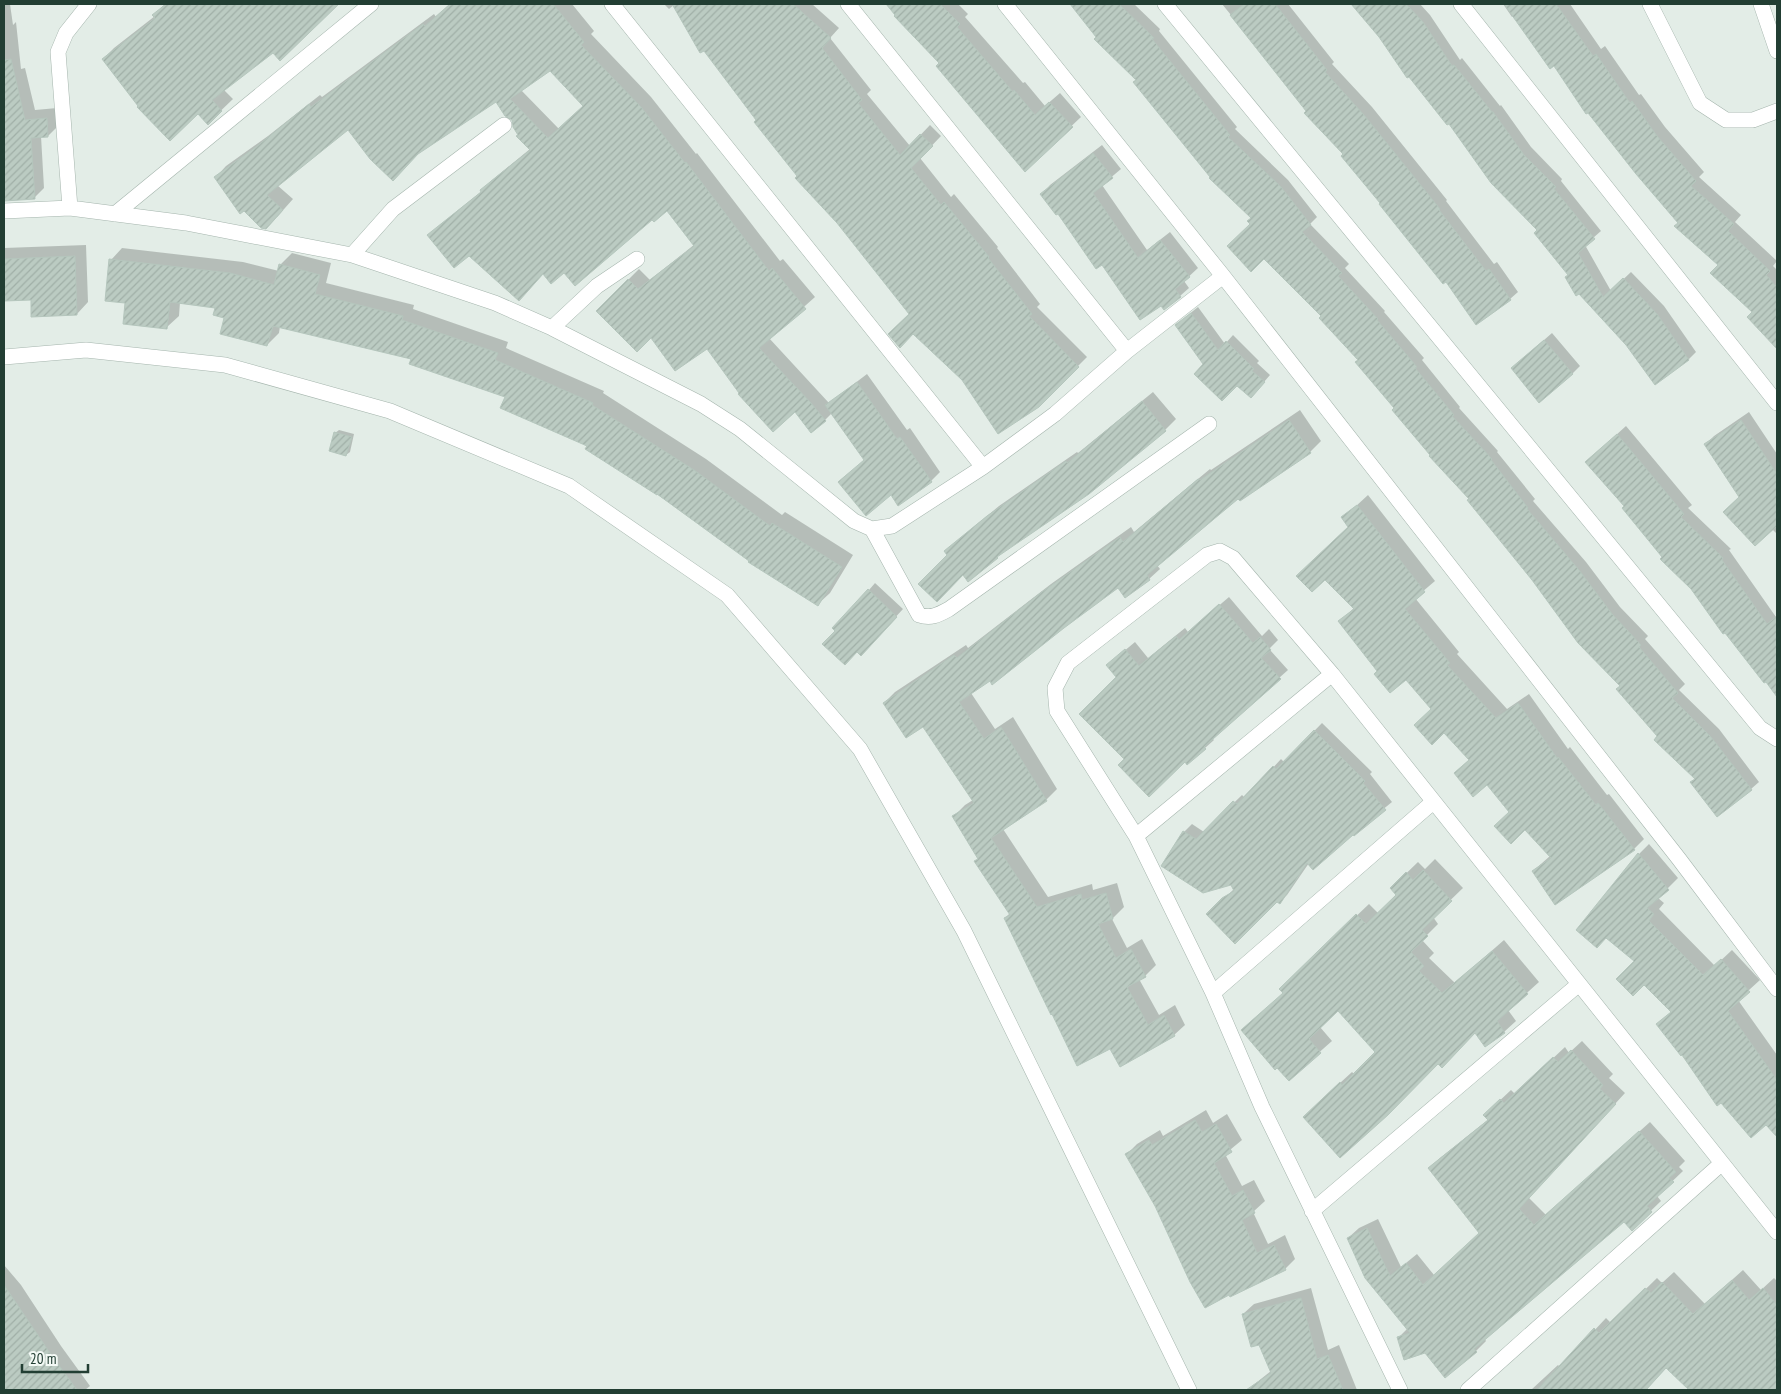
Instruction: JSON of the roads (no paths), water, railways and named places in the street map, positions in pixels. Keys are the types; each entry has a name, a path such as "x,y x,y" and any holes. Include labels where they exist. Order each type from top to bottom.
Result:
{"street":[{"path":"70,208 58,52 66,33 89,4"},
{"path":"115,214 371,4"},
{"path":"612,4 983,467"},
{"path":"848,4 1127,351"},
{"path":"1005,4 1223,276 1680,859 1777,989"},
{"path":"1165,4 1760,728 1777,739"},
{"path":"1461,4 1777,403"},
{"path":"1650,4 1700,103 1726,120 1753,120 1777,111"},
{"path":"1761,4 1777,50"},
{"path":"352,255 393,209 504,126"},
{"path":"4,211 70,208 186,223 352,255 495,303 552,328 701,404 740,429 854,521 872,529 892,526 983,467 1055,414 1127,351 1223,276"},
{"path":"552,328 597,286 637,259"},
{"path":"4,357 86,350 224,365 390,410 570,486 727,595 860,749 964,931 1189,1390"},
{"path":"872,529 919,615 926,618 934,617 949,609 1209,424"},
{"path":"1400,1390 1262,1107 1213,993 1136,836 1057,710 1055,688 1068,663 1207,555 1220,551 1233,558 1332,674 1777,1232"},
{"path":"1136,836 1332,674"},
{"path":"1213,993 1433,802"},
{"path":"1312,1211 1579,984"},
{"path":"1468,1390 1722,1163"}]}
